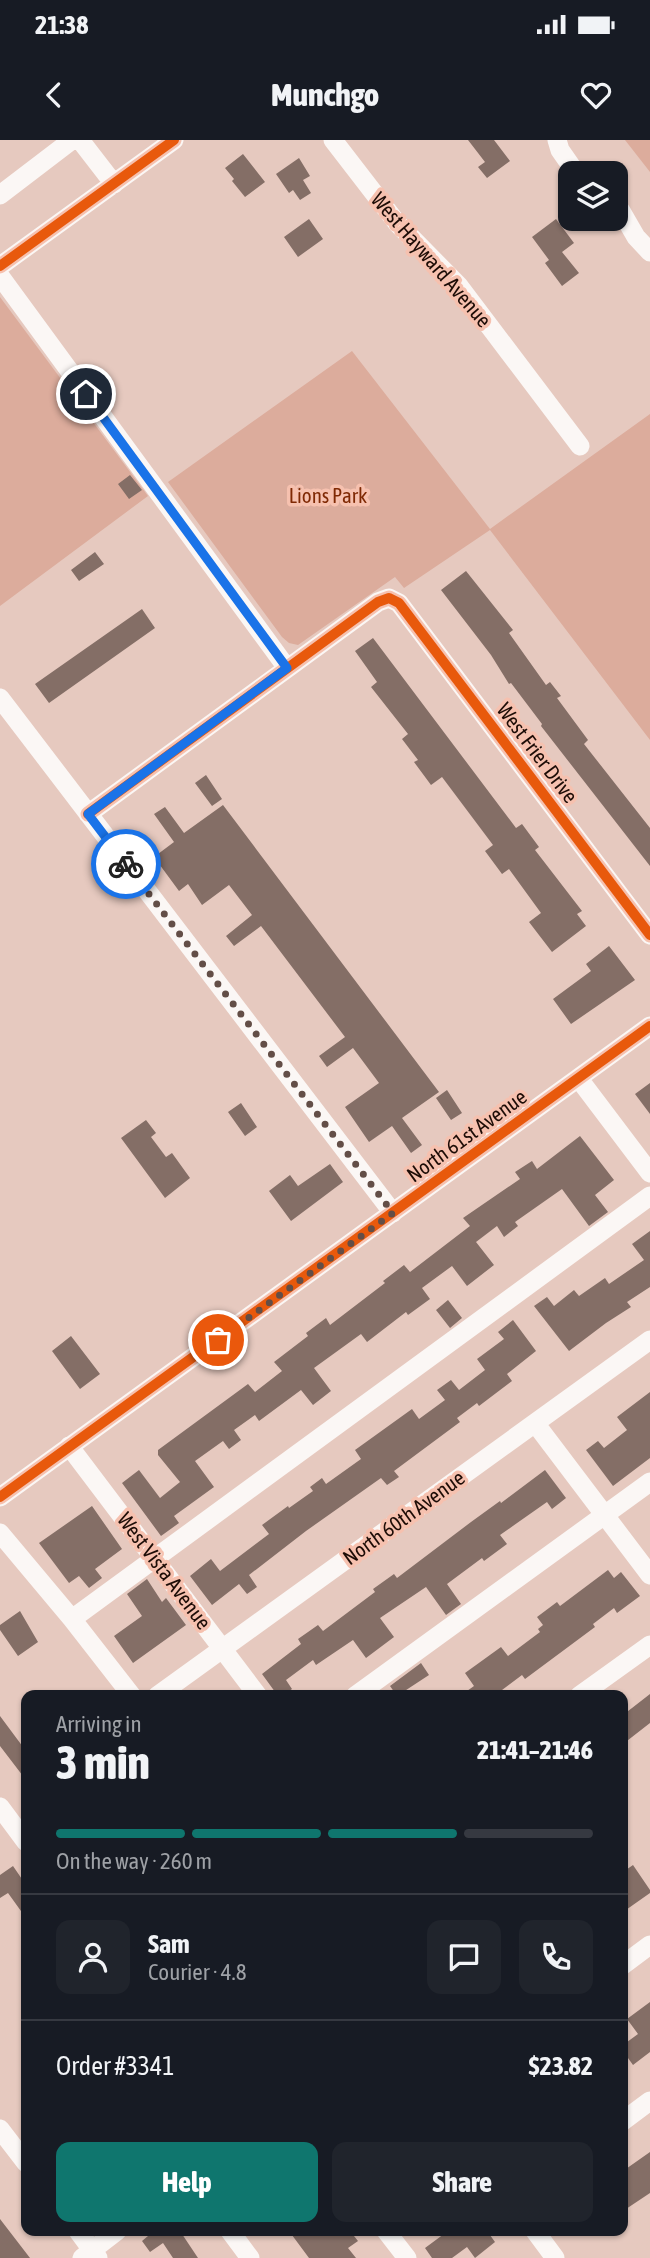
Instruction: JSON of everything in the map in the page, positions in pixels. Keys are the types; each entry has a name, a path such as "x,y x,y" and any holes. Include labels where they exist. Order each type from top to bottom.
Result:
{"street":[{"path":"0,195 72,140"},
{"path":"80,140 114,184"},
{"path":"0,266 174,140"},
{"name":"West Hayward Avenue","path":"333,140 397,223 459,286 580,446"},
{"path":"557,140 568,161"},
{"path":"628,223 636,237 650,251"},
{"path":"0,276 287,668 88,814"},
{"name":"West Frier Drive","path":"287,668 378,601 389,598 399,603 650,935"},
{"path":"0,698 393,1213"},
{"name":"North 61st Avenue","path":"0,1497 650,1026"},
{"path":"579,1079 650,1173"},
{"path":"72,1619 153,1557 650,1196"},
{"name":"North 60th Avenue","path":"166,1690 650,1340"},
{"path":"535,1423 650,1575"},
{"name":"West Vista Avenue","path":"69,1446 253,1690"},
{"path":"363,1690 650,1482"},
{"path":"0,1533 127,1690"},
{"path":"587,1690 650,1645"},
{"path":"0,1807 21,1835"},
{"path":"628,1961 650,1945"},
{"path":"628,2117 650,2101"},
{"path":"0,2129 21,2156"},
{"path":"81,2236 91,2255 112,2236"},
{"path":"234,2236 250,2258"},
{"path":"390,2236 407,2258"},
{"path":"539,2236 555,2258"}],"green space":[{"path":"625,140 650,140 650,172"},
{"path":"0,297 148,496 0,606"},
{"name":"Lions Park","path":"352,351 490,529 650,414 650,740 490,530 404,588 395,577 298,645 289,643 282,637 168,482"}],"building":[{"path":"468,140 494,140 510,161 487,178 478,167 485,162"},
{"path":"243,154 265,182 245,197 225,168"},
{"path":"299,158 310,176 303,180 311,193 300,200 293,190 289,193 276,174"},
{"path":"309,219 323,239 298,257 284,237"},
{"path":"556,219 558,231 565,231 574,243 562,252 579,273 562,286 545,263 549,260 532,237"},
{"path":"130,475 142,490 129,499 118,484"},
{"path":"95,552 104,564 79,581 71,570"},
{"path":"466,571 513,630 509,633 546,685 550,682 561,696 557,698 588,740 584,744 650,828 650,866 541,726 511,683 509,684 491,655 441,590"},
{"path":"142,609 155,628 49,703 35,684"},
{"path":"373,638 516,828 522,824 539,847 535,850 582,911 577,914 586,926 552,952 529,922 541,913 509,869 502,874 485,851 493,845 442,777 431,785 414,762 418,760 402,739 408,734 371,687 377,682 355,651"},
{"path":"206,775 222,799 212,806 195,783"},
{"path":"223,805 439,1092 402,1118 422,1145 411,1153 392,1126 369,1142 345,1107 379,1083 353,1048 327,1067 319,1056 345,1037 261,926 234,946 226,936 252,915 229,885 202,905 188,884 179,891 154,857 174,842 154,814 165,807 184,833"},
{"path":"609,946 635,980 571,1024 553,999 591,971 586,964"},
{"path":"650,1083 650,1114 635,1094"},
{"path":"447,1090 462,1113 451,1120 436,1098"},
{"path":"241,1103 257,1127 245,1136 228,1112"},
{"path":"146,1120 156,1133 151,1137 166,1157 172,1153 190,1178 165,1198 121,1138"},
{"path":"580,1136 614,1180 595,1195 608,1212 589,1226 562,1189 515,1222 518,1226 504,1237 497,1226 476,1242 494,1265 467,1286 452,1266 422,1288 430,1299 408,1315 406,1312 367,1342 361,1334 314,1368 331,1391 313,1405 301,1390 259,1421 255,1415 234,1430 241,1440 229,1449 223,1441 195,1461 214,1487 174,1516 179,1523 161,1536 122,1483 139,1470 160,1498 180,1482 158,1455 158,1450 248,1384 255,1392 282,1371 274,1362 308,1336 306,1333 326,1318 330,1325 404,1265 410,1272 470,1226 463,1218 520,1179 515,1172 532,1161 537,1169"},
{"path":"330,1164 343,1182 291,1221 269,1191 290,1175 298,1186"},
{"path":"650,1231 650,1287 627,1302 631,1307 569,1351 534,1306 547,1297 554,1306 574,1290 579,1296 605,1278 609,1284 644,1260 632,1244"},
{"path":"448,1300 462,1318 450,1328 436,1310"},
{"path":"513,1320 536,1351 507,1374 512,1381 479,1406 477,1403 457,1418 460,1422 394,1471 399,1477 387,1485 381,1478 249,1575 257,1587 247,1594 239,1584 212,1605 190,1576 211,1559 220,1571 269,1534 262,1525 313,1491 310,1487 322,1478 326,1484 361,1459 355,1450 412,1409 419,1419 445,1400 437,1390 451,1380 459,1390 485,1370 477,1359 504,1339 498,1332"},
{"path":"71,1336 100,1374 80,1389 52,1351"},
{"path":"650,1392 650,1458 613,1486 586,1450 598,1441 604,1448 627,1430 617,1417"},
{"path":"545,1470 566,1498 552,1509 547,1502 500,1535 507,1544 484,1561 482,1558 447,1584 461,1604 446,1615 426,1587 380,1618 394,1637 366,1658 353,1640 316,1665 313,1660 286,1680 291,1690 274,1690 262,1674 301,1644 298,1639 318,1625 323,1631 375,1592 373,1589 394,1574 397,1578 500,1501 501,1503"},
{"path":"92,1506 122,1549 95,1569 102,1578 89,1588 79,1576 69,1583 39,1543"},
{"path":"608,1570 614,1578 621,1572 640,1596 617,1613 614,1608 593,1624 595,1627 525,1679 522,1675 502,1690 468,1690 474,1686 465,1673 501,1647 508,1656 540,1632 538,1629 543,1625 537,1617 557,1602 560,1606"},
{"path":"147,1579 162,1602 166,1598 186,1625 133,1663 114,1636 142,1616 127,1594"},
{"path":"20,1611 38,1642 18,1656 0,1630 0,1625"},
{"path":"421,1663 429,1675 406,1690 393,1690 390,1686"},
{"path":"650,1694 650,1723 628,1740 628,1711"},
{"path":"0,1716 21,1744 21,1773 0,1746"},
{"path":"633,1865 650,1893 628,1908 628,1868"},
{"path":"13,1866 21,1878 21,1911 8,1893 0,1898 0,1875"},
{"path":"650,2002 650,2052 633,2065 628,2058 628,2041 638,2034 628,2018"},
{"path":"650,2152 650,2193 628,2208 628,2167"},
{"path":"0,2219 30,2258 0,2258"},
{"path":"148,2236 183,2236 198,2258 173,2258 163,2243 150,2252 142,2241"},
{"path":"293,2236 354,2236 358,2241 348,2248 356,2258 309,2258"},
{"path":"441,2236 491,2236 495,2242 475,2258 467,2247 452,2258 432,2258 425,2248"}],"cycle path":[{"path":"0,266 174,140"},
{"path":"88,814 378,602 389,598 399,603 650,935"},
{"path":"0,1497 650,1026"}],"way so far":[{"path":"126,864 393,1213 218,1340"}],"route":[{"path":"86,394 287,668 88,814 126,864"}]}
